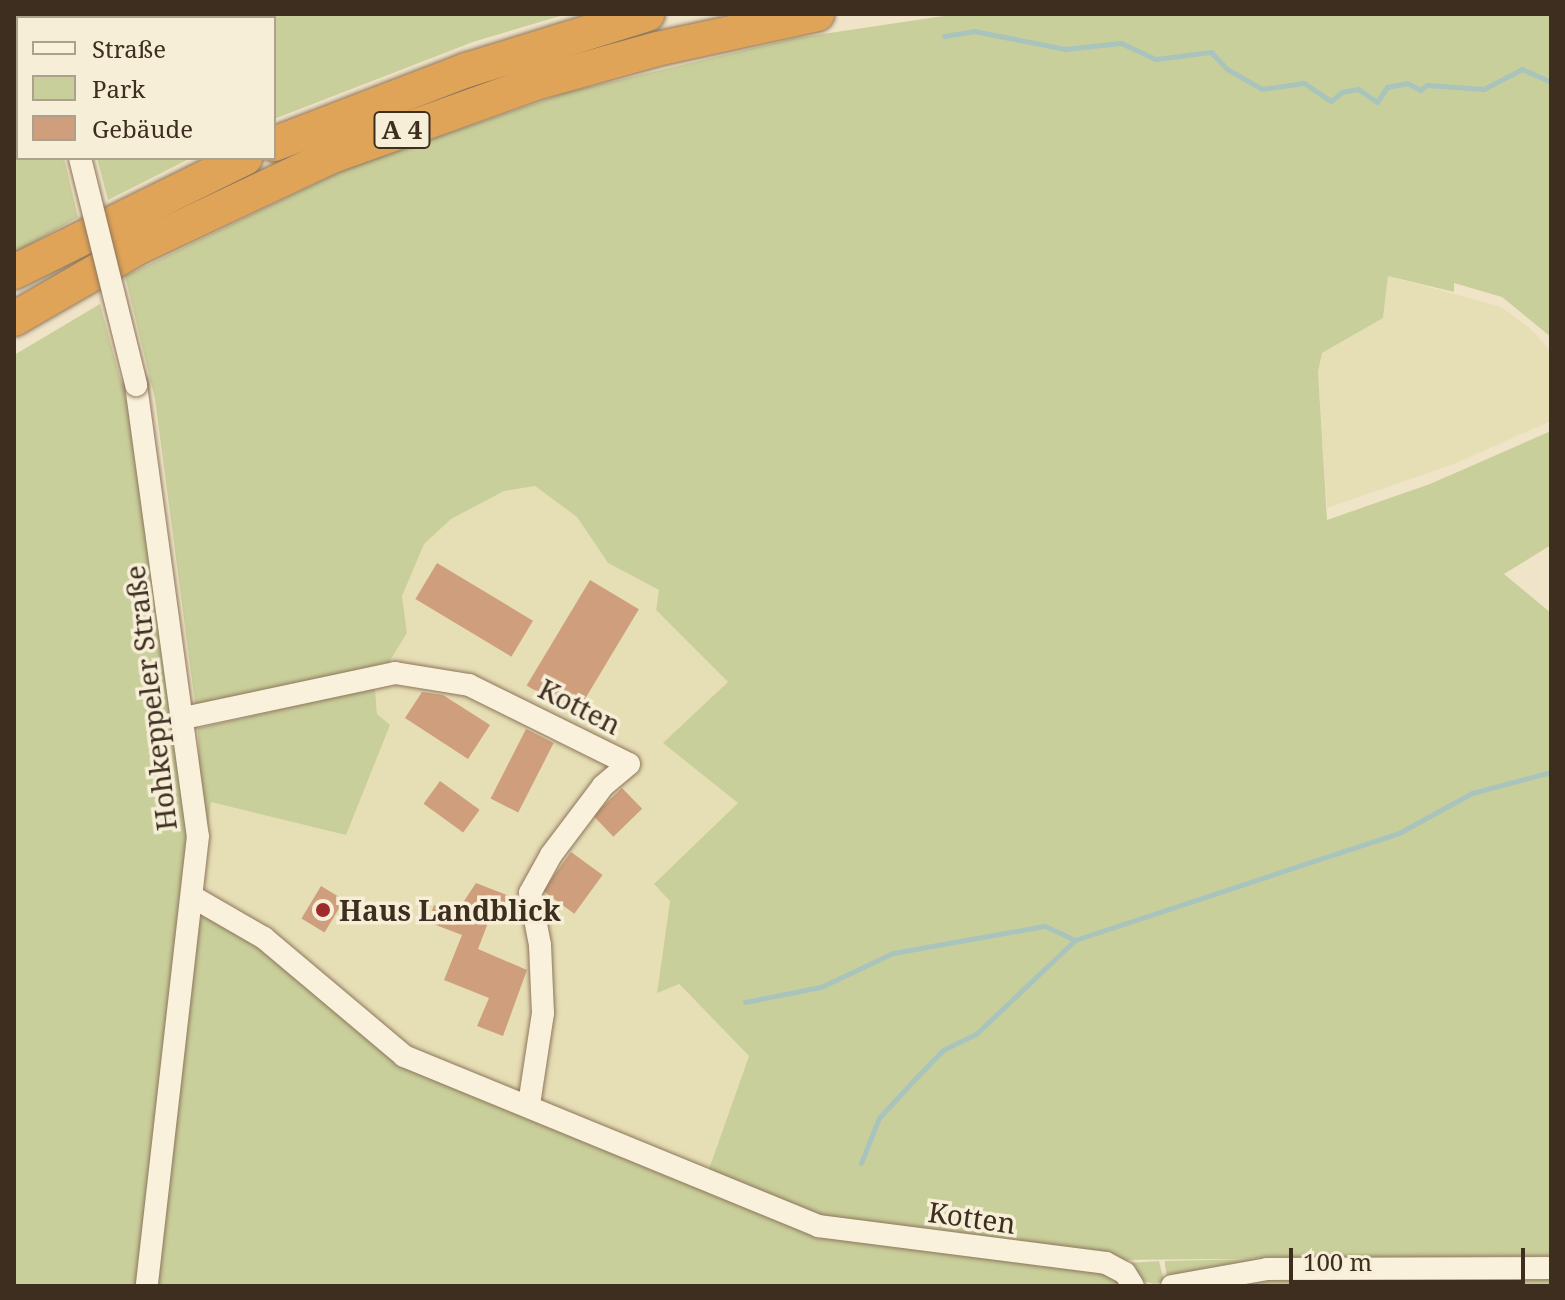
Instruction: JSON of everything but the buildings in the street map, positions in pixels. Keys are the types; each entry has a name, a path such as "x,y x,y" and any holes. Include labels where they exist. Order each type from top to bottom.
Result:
{"highway":[{"name":"A 4","path":"276,143 467,70 648,14"},
{"name":"A 4","path":"14,319 228,202 377,139 542,81 657,49 817,14"},
{"path":"14,272 241,160"}],"street":[{"name":"Hohkeppeler Straße","path":"80,160 136,385 197,821 193,897 147,1286"},
{"name":"Kotten","path":"184,718 395,673 469,685 629,764 603,786 551,855 530,893 540,945 543,1013 529,1104"},
{"name":"Kotten","path":"193,897 286,955 391,1050 529,1104 818,1226 1106,1263 1125,1273 1133,1286"},
{"path":"1172,1286 1283,1269 1551,1268"}],"shaded area":[{"path":"1388,276 1501,307 1530,328 1551,352 1551,421 1454,464 1327,508 1318,373 1322,353 1383,318"},
{"path":"535,486 577,517 608,563 659,590 656,610 728,682 738,803 670,901 657,992 678,984 749,1056 709,1169 713,1177 395,1045 208,896 203,881 211,802 377,714 374,666 389,662 407,633 402,596 423,544 451,519 504,490"}],"green space":[{"path":"14,14 22,16 16,16 16,160 64,160 78,217 14,254"},
{"path":"48,14 567,14 473,42 276,118 276,16"},
{"path":"957,14 1551,14 1551,337 1502,297 1454,283 1454,292 1388,276 1383,318 1322,353 1318,372 1327,520 1430,484 1551,431 1551,545 1504,574 1551,613 1551,1256 1117,1260 826,1221 713,1177 709,1169 749,1056 679,984 657,993 670,901 654,884 738,803 663,743 728,682 656,610 659,590 608,563 577,517 535,486 504,491 451,519 424,544 402,596 407,633 389,662 203,708 195,703 155,399 125,276 348,168 568,92 796,38"},
{"path":"98,160 187,160 108,200"},
{"path":"100,304 136,436 189,841 139,1286 14,1286 14,355"},
{"path":"375,688 377,714 390,725 346,835 211,802 203,880 198,728"},
{"path":"204,916 214,916 268,949 386,1055 889,1242 1113,1275 1122,1286 156,1286 197,923"},
{"path":"1300,1259 1168,1280 1165,1266 1165,1261"},
{"path":"1159,1261 1164,1281 1154,1284 1139,1280 1127,1263"},
{"path":"1551,1277 1551,1286 1197,1286 1237,1279"}],"waterway":[{"path":"944,36 974,31 1065,49 1121,43 1156,59 1211,52 1227,69 1262,89 1304,83 1331,101 1342,92 1358,89 1377,102 1387,87 1407,83 1420,90 1427,85 1484,89 1522,69 1551,82"},
{"path":"745,1002 821,987 893,953 1045,926 1075,940 1401,832 1472,793 1551,772"},
{"path":"861,1163 879,1118 912,1082 943,1050 976,1034 1075,940"}],"place":[{"name":"Haus Landblick","path":"323,910"}]}
